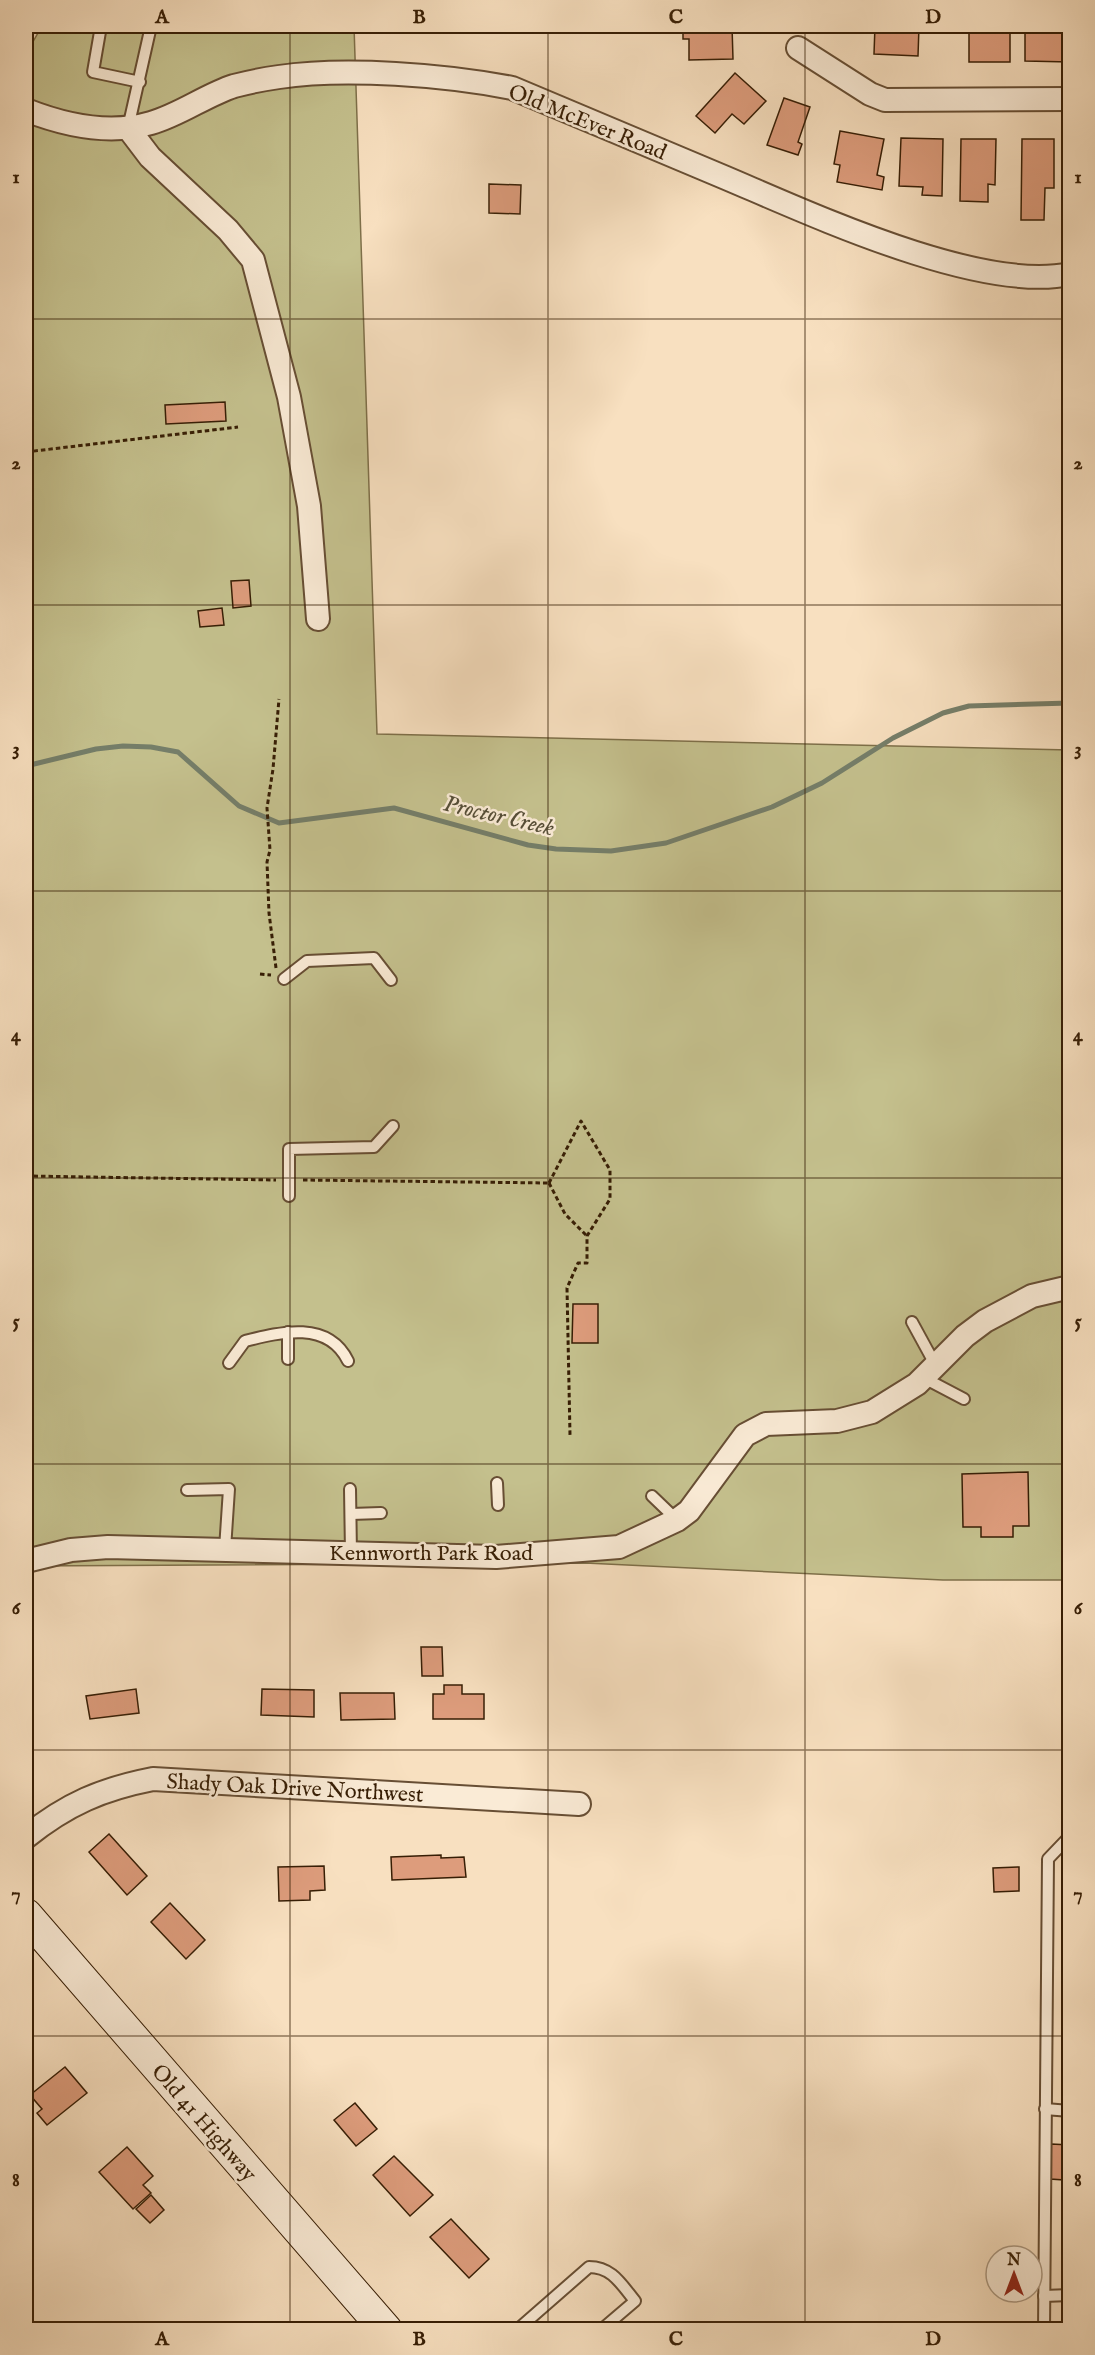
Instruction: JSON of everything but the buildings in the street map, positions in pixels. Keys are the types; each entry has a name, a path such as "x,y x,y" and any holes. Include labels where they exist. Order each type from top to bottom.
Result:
{"main road":[{"name":"Old 41 Highway","path":"26,1915 386,2330"}],"street":[{"path":"798,48 870,94 885,100 1070,99"},
{"name":"Old McEver Road","path":"26,110 89,127 128,128 153,123 234,86 280,76 344,73 475,80 512,88 834,223 919,253 990,272 1033,277 1070,274"},
{"path":"128,128 150,157 228,231 253,260 261,282 289,397 309,506 318,619"},
{"name":"Kennworth Park Road","path":"26,1561 71,1550 108,1547 225,1548 496,1557 595,1551 619,1547 676,1520 701,1496 746,1435 766,1424 855,1418 888,1405 930,1372 965,1336 1007,1307 1032,1296 1070,1287"},
{"name":"Shady Oak Drive Northwest","path":"26,1837 50,1817 110,1788 153,1779 579,1804"}],"lane":[{"path":"101,26 93,72 140,82"},
{"path":"128,128 151,26"},
{"path":"284,978 307,961 374,958 392,980"},
{"path":"288,1196 289,1149 374,1147 393,1126"},
{"path":"912,1322 930,1372 964,1399"},
{"path":"288,1332 288,1359"},
{"path":"229,1363 245,1341 288,1332 311,1332 341,1345 348,1360"},
{"path":"497,1483 498,1505"},
{"path":"187,1490 229,1489 225,1548"},
{"path":"350,1489 351,1553"},
{"path":"652,1496 676,1520"},
{"path":"351,1514 381,1513"},
{"path":"1070,1836 1047,1859 1044,2296 1070,2295"},
{"path":"1045,2109 1070,2111"},
{"path":"517,2330 589,2267 602,2267 612,2273 635,2301 602,2330"},
{"path":"1044,2304 1044,2330"}],"path":[{"path":"26,452 238,427"},
{"path":"260,974 276,975 267,872 270,850 267,808 279,699"},
{"path":"570,1435 567,1288 578,1263 587,1263 587,1236 610,1199 610,1170 581,1121 549,1184 565,1214 587,1236"}],"shaded area":[{"path":"42,26 354,26 377,734 1069,750 1069,1580 943,1580 585,1563 26,1566 26,54"}],"waterway":[{"name":"Proctor Creek","path":"26,766 96,749 123,746 151,747 178,752 239,806 279,823 394,808 528,845 556,849 611,851 666,843 772,807 822,783 893,738 943,713 969,706 1070,703"}]}
